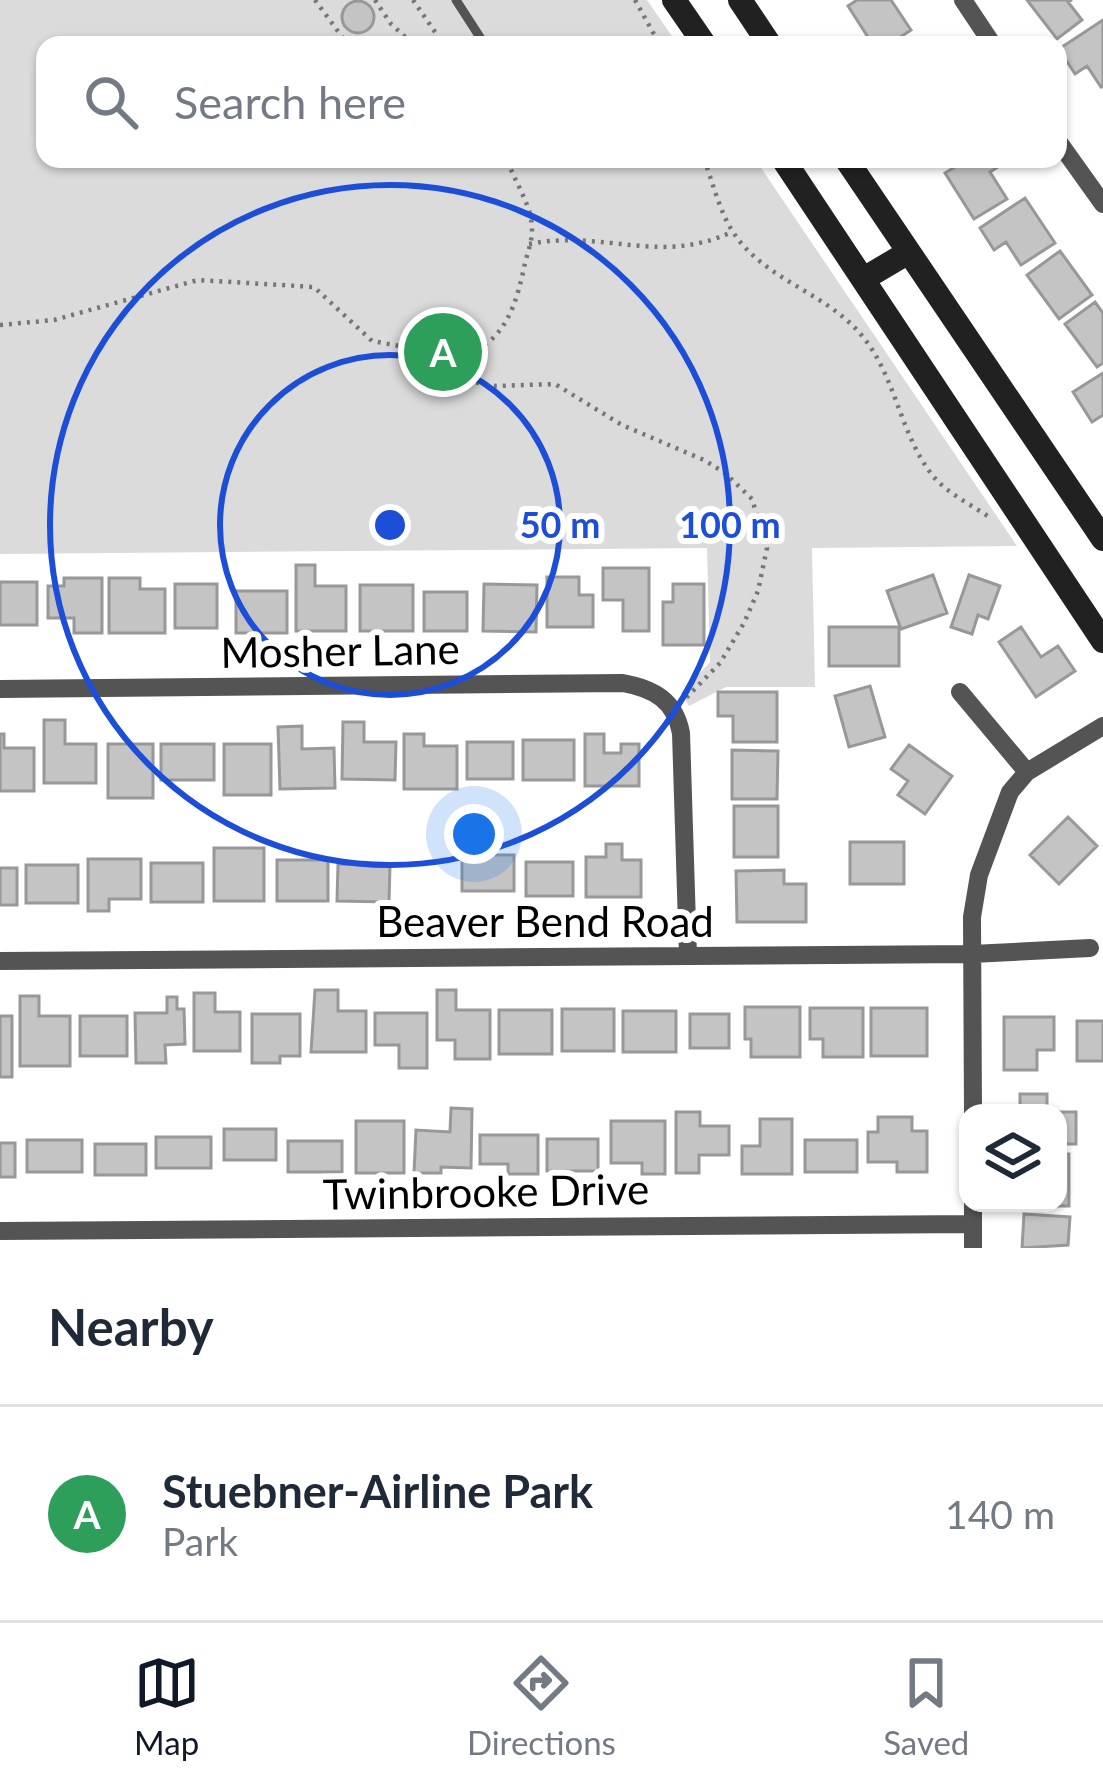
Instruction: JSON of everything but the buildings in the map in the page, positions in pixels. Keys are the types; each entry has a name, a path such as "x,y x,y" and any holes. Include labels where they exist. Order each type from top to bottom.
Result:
{"main road":[{"path":"674,0 699,36"},
{"path":"740,0 764,36"},
{"path":"789,168 1103,641"},
{"path":"852,168 1103,539"},
{"path":"865,278 909,252"}],"street":[{"path":"963,0 987,36"},
{"path":"1067,154 1103,204"},
{"name":"Mosher Lane","path":"0,689 623,683 646,687 672,708"},
{"path":"960,692 1027,772"},
{"path":"672,708 681,733 688,956"},
{"path":"973,1104 973,954 979,874 1010,792 1027,772 1103,726"},
{"name":"Beaver Bend Road","path":"0,961 973,954 1090,949"},
{"path":"973,1212 973,1248"},
{"name":"Twinbrooke Drive","path":"0,1231 973,1224"}],"lane":[{"path":"456,0 479,36"}],"path":[{"path":"315,0 341,36"},
{"path":"413,0 438,36"},
{"path":"635,0 655,36"},
{"path":"378,1 407,36"},
{"path":"434,362 472,353 508,322 532,230 511,168"},
{"path":"707,168 732,232 768,269 836,310 868,343 935,479 1005,528 1030,531"},
{"path":"529,244 572,238 664,250 705,244 732,232"},
{"path":"0,325 54,320 198,280 314,287 372,341 406,347 461,380 496,386 554,384 622,425 704,460 752,499 766,548 758,590 720,663 697,691 672,708"}],"shaded area":[{"path":"0,0 647,0 672,36 36,36 36,168 761,168 1017,546 812,548 815,687 726,687 689,706 681,693 710,662 707,548 0,554"}],"place":[{"name":"Stuebner-Airline Park","path":"443,352"}]}
